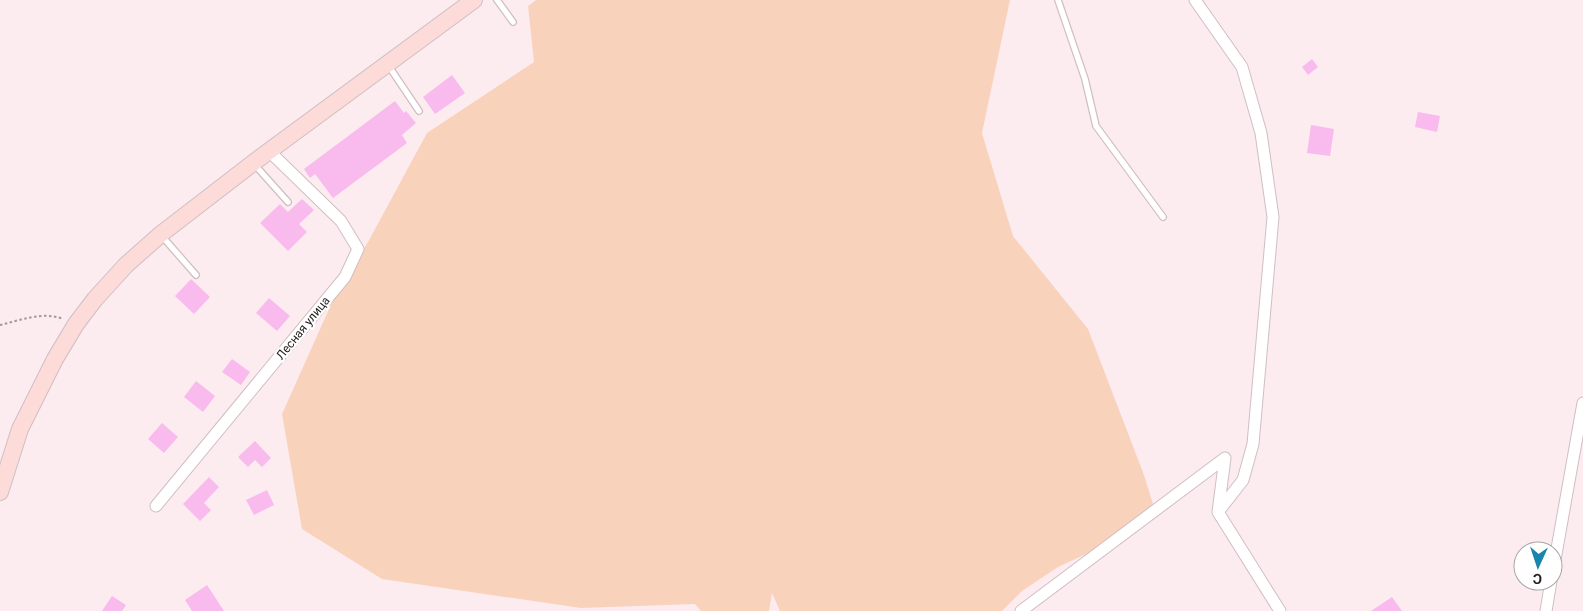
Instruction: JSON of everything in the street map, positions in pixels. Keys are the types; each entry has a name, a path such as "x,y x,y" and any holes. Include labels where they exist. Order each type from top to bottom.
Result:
{"street":[{"path":"0,492 20,430 54,358 95,299 126,265 161,234 253,163 474,0"},
{"path":"1195,0 1242,67 1262,133 1273,217 1253,444 1243,480 1218,512"},
{"name":"Лесная улица","path":"156,506 345,277 358,249 341,221 269,151"},
{"path":"1558,541 1583,403"},
{"path":"1021,611 1224,458 1218,512 1280,611"},
{"path":"1546,611 1549,591"}],"lane":[{"path":"497,0 513,22"},
{"path":"1058,0 1085,79 1096,126 1163,217"},
{"path":"387,64 418,111"},
{"path":"253,163 288,202"},
{"path":"161,234 196,275"}],"path":[{"path":"0,325 35,316 56,316 76,324"}],"shaded area":[{"path":"536,0 1010,0 982,133 1013,236 1088,329 1144,475 1157,517 1121,538 1058,567 1022,591 1002,611 780,611 772,593 769,611 701,611 695,604 581,608 382,579 302,529 282,414 338,289 368,242 427,133 534,62 528,6"}],"building":[{"path":"1312,59 1318,67 1308,75 1302,67"},
{"path":"452,75 465,93 435,114 423,97"},
{"path":"395,101 404,113 406,111 416,123 402,135 407,143 333,198 315,174 310,178 304,169"},
{"path":"1418,112 1440,116 1437,132 1415,127"},
{"path":"1311,125 1334,129 1330,156 1307,153"},
{"path":"302,199 314,210 299,224 307,232 288,251 260,223 280,204 288,212"},
{"path":"191,279 210,297 194,314 175,296"},
{"path":"269,298 290,316 277,331 256,313"},
{"path":"232,359 250,372 241,385 222,372"},
{"path":"196,381 215,396 203,412 184,397"},
{"path":"162,423 178,437 164,453 148,439"},
{"path":"255,441 271,458 262,467 255,460 248,467 238,457"},
{"path":"209,477 219,487 204,503 211,510 200,521 183,504"},
{"path":"267,490 274,505 254,515 246,500"},
{"path":"207,585 224,611 192,611 185,600"},
{"path":"112,596 126,605 122,611 102,611"},
{"path":"1392,597 1402,611 1371,611"}]}
